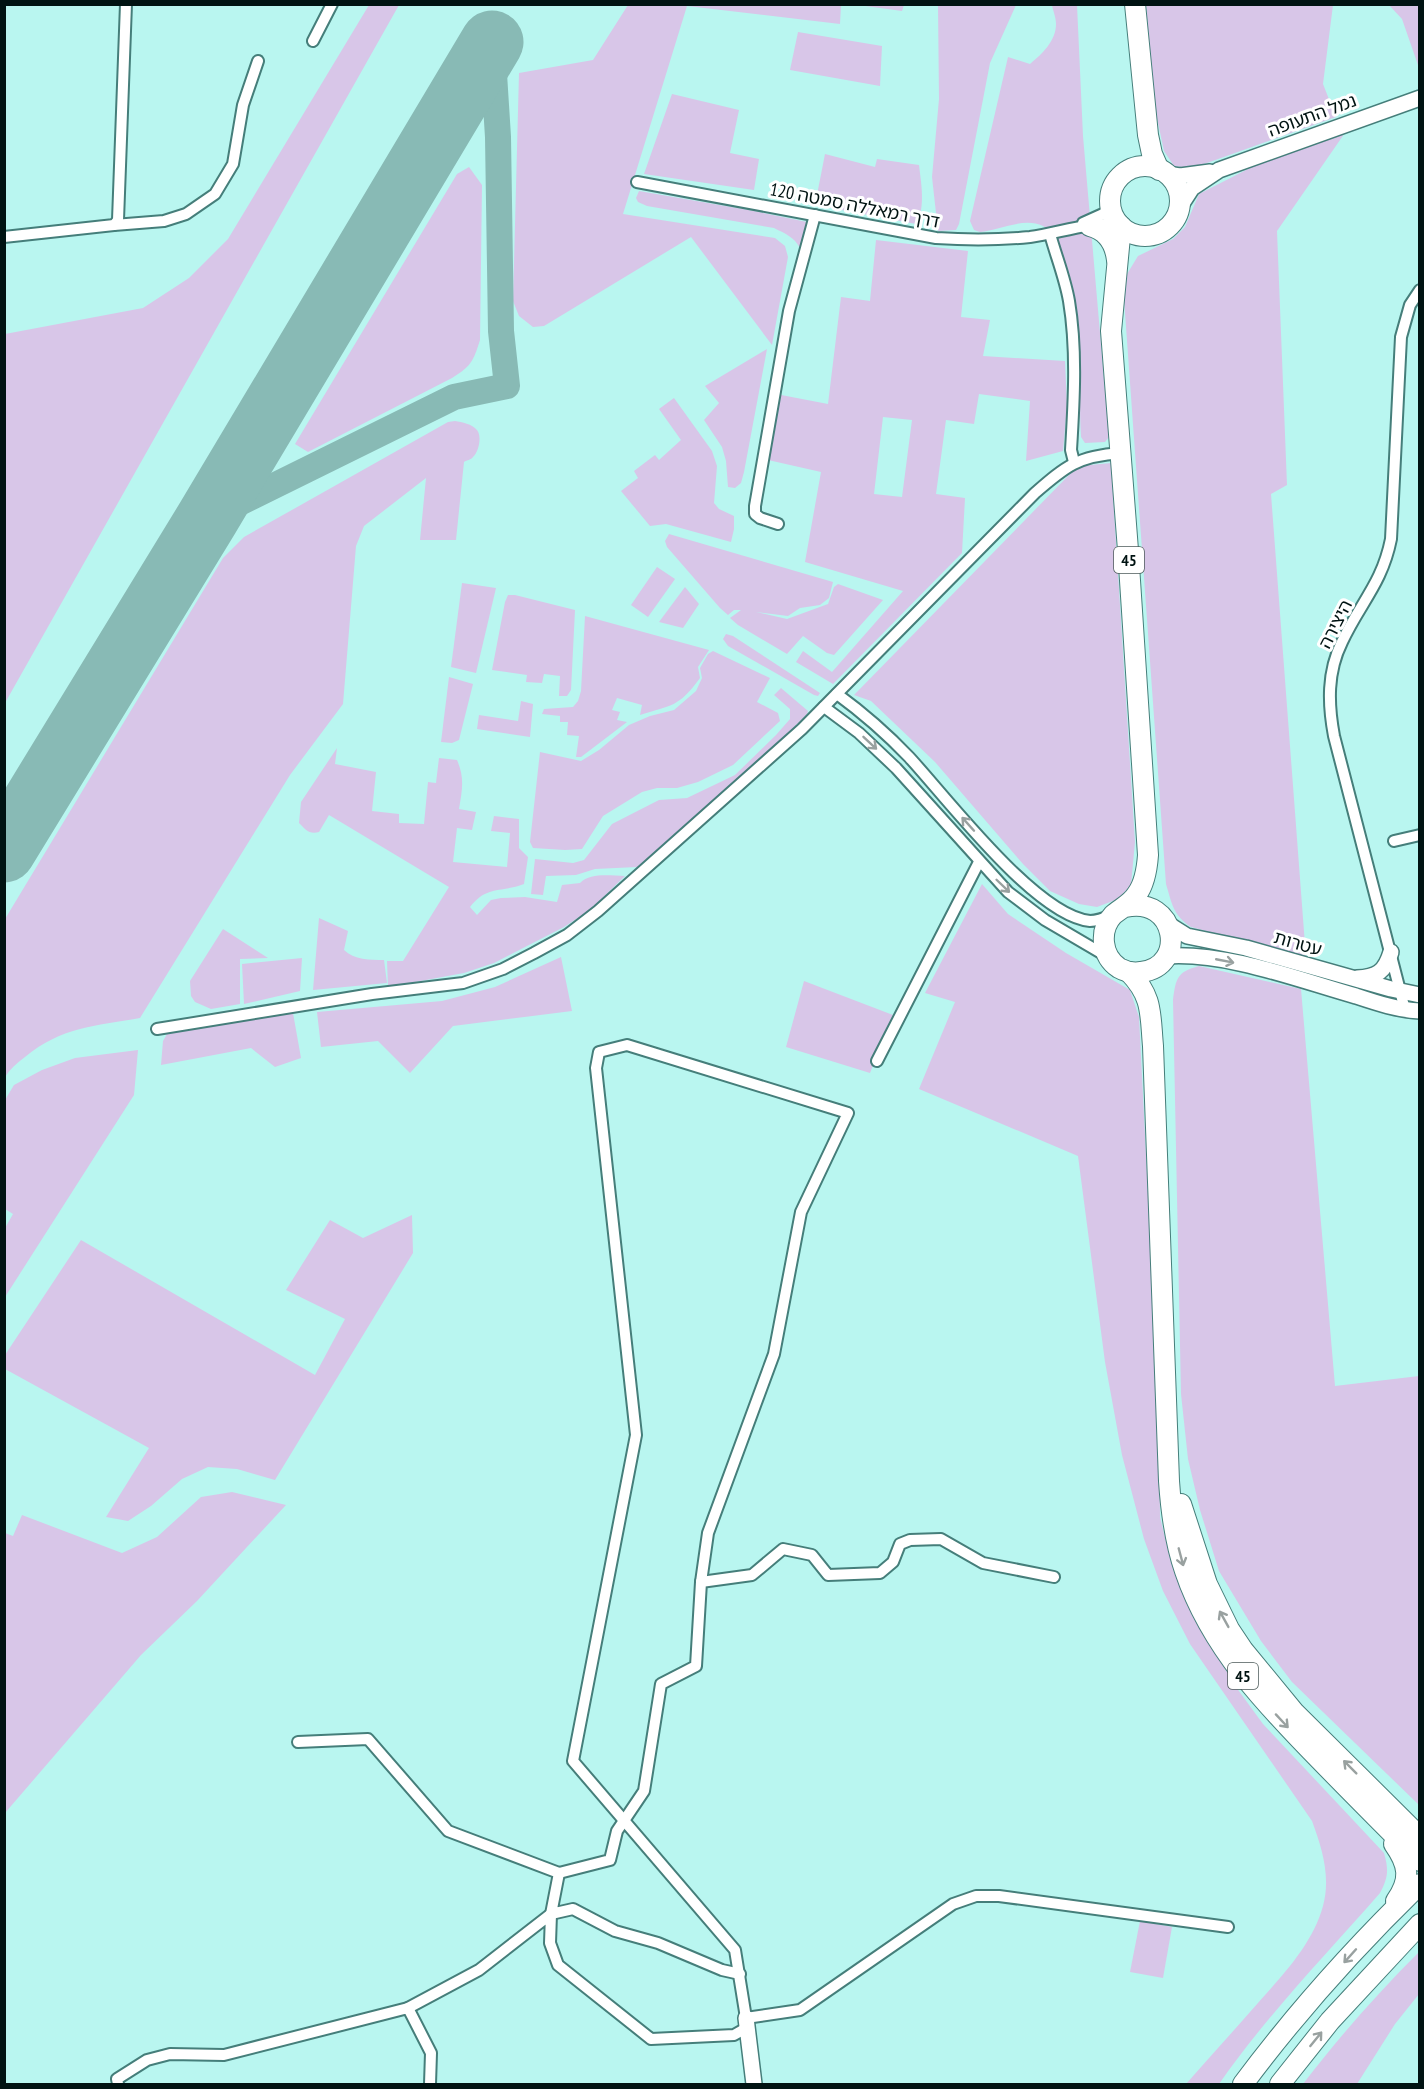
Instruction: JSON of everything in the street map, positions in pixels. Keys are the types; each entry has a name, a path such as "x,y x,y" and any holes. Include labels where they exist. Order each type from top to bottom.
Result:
{"highway":[{"name":"45","path":"1127,4 1139,136 1138,150 1132,169 1121,176 1111,194 1117,219 1118,265 1110,331 1121,453 1149,855 1143,883 1134,899 1108,921 1104,940 1110,959 1118,967 1129,972 1144,990 1148,1001 1153,1046 1171,1509 1184,1571 1203,1612 1230,1659 1264,1701 1382,1812 1419,1837"},
{"path":"1117,219 1128,232 1151,236 1166,230 1176,218 1179,208 1178,190 1152,154 1148,135 1135,4"},
{"path":"1132,169 1145,167 1163,172"},
{"path":"1090,225 1108,237 1116,250 1118,265"},
{"name":"45","path":"1118,265 1127,249 1141,236"},
{"name":"45","path":"1148,838 1153,883 1171,940 1159,982 1153,1046"},
{"path":"1120,910 1144,906 1164,919"},
{"path":"1129,972 1148,971 1165,959"},
{"name":"45","path":"1382,1812 1419,1861"},
{"path":"1382,1812 1419,1826"},
{"path":"1381,1922 1403,1891 1407,1872 1382,1812"},
{"path":"1243,2085 1285,2030 1381,1922 1419,1884"},
{"path":"1280,2085 1330,2021 1419,1924"}],"street":[{"path":"114,225 118,220 119,211 126,4"},
{"path":"313,41 332,4"},
{"path":"4,237 164,221 186,214 215,194 233,164 243,105 258,61"},
{"name":"נמל התעופה","path":"1163,172 1197,174 1219,170 1419,98"},
{"name":"נמל התעופה","path":"1179,208 1192,188 1219,170"},
{"name":"דרך רמאללה סמטה 120","path":"637,182 936,238 975,240 1050,234 1117,219"},
{"path":"778,524 760,518 755,514 755,506 785,331 815,215"},
{"name":"דרך רמאללה סמטה 120","path":"1069,229 1098,216 1117,219"},
{"path":"1050,234 1063,275 1072,322 1071,450 1074,462"},
{"name":"היצירה","path":"1412,1011 1401,992 1390,952 1334,736 1329,703 1334,663 1341,642 1373,589 1386,560 1391,538 1401,337 1405,320 1419,290"},
{"path":"157,1029 372,994 463,983 503,969 567,935 598,911 802,729 1035,493 1063,468 1090,456 1121,453"},
{"path":"837,694 896,744 1006,865 1035,892 1069,914 1082,919 1092,921 1120,910"},
{"path":"824,707 859,733 896,768 979,862 1024,906 1110,959"},
{"path":"1394,841 1419,834"},
{"path":"878,1061 979,862"},
{"name":"עטרות","path":"1164,919 1187,936 1246,948 1401,992 1419,995"},
{"path":"1351,978 1376,975 1388,963 1390,952"},
{"name":"עטרות","path":"1165,959 1200,957 1242,964 1412,1011"},
{"path":"298,1742 368,1739 448,1832 559,1873 610,1860 617,1831 624,1819 644,1791 661,1684 696,1666 701,1582 708,1533 774,1354 801,1212 848,1113 627,1045 599,1052 596,1068 636,1435 573,1761 624,1819 735,1950 754,2085"},
{"path":"701,1582 752,1575 783,1550 812,1555 828,1575 880,1573 893,1562 900,1544 909,1540 941,1539 983,1563 1054,1577"},
{"path":"559,1873 551,1914 550,1943 558,1965 651,2039 734,2035 747,2023 800,2010 953,1905 976,1896 999,1896 1228,1927"},
{"path":"118,2085 117,2079 147,2060 170,2054 224,2055 408,2008 479,1970 551,1914 573,1910 615,1931 658,1943 722,1970 740,1974"},
{"path":"408,2008 431,2054 430,2085"}],"shaded area":[{"path":"369,5 399,5 5,703 5,334 143,308 189,278 228,239"},
{"path":"628,5 841,5 840,24 687,6 623,214 775,238 785,246 788,257 772,345 691,237 544,326 533,327 519,316 513,301 519,73 593,60"},
{"path":"858,5 904,5 902,11"},
{"path":"938,5 1016,5 990,63 959,224 956,230 938,231 932,177 939,99"},
{"path":"1052,5 1077,5 1083,136 1109,437 1105,442 1085,443 1081,437 1078,317 1068,270 1052,236 1043,226 1028,223 980,232 974,230 970,221 1008,57 1030,64 1044,51 1054,36 1056,21"},
{"path":"1146,5 1333,5 1323,84 1336,117 1207,163 1189,168 1174,166 1164,151 1155,109"},
{"path":"1389,5 1419,5 1419,68 1402,19"},
{"path":"798,32 882,46 880,86 790,70"},
{"path":"672,94 739,110 730,153 759,159 754,190 644,174"},
{"path":"1349,127 1277,231 1287,485 1271,494 1306,958 1191,927 1177,913 1166,884 1124,299 1127,274 1138,256 1173,239 1185,227 1199,194 1285,150"},
{"path":"825,154 875,167 877,159 919,165 922,203 916,224 815,205"},
{"path":"469,167 482,185 480,340 473,359 467,367 452,378 308,452 295,444 457,174"},
{"path":"639,191 807,222 800,248 792,238 774,228 647,206 638,202 636,198"},
{"path":"876,240 968,251 961,317 990,320 983,356 1065,361 1067,406 1063,451 1026,461 1030,401 979,394 974,424 946,420 936,494 965,498 962,553 833,684 796,662 803,651 832,672 903,591 805,562 821,472 768,460 776,394 828,404 841,297 870,301","holes":["883,417 912,420 902,497 874,494"]},
{"path":"767,349 741,483 735,488 728,487 726,461 722,447 704,420 719,403 705,386"},
{"path":"674,398 712,451 717,466 714,503 719,509 734,516 731,542 666,524 650,526 621,491 638,478 634,471 655,455 659,460 681,440 659,409"},
{"path":"455,421 475,428 480,440 475,455 464,462 456,540 420,540 426,478 364,526 356,546 343,704 290,775 140,1018 79,1029 52,1039 19,1062 5,1077 5,919 223,558 244,537 448,422"},
{"path":"1111,463 1135,842 1131,885 1118,899 1097,907 1079,904 1050,891 1023,864 935,762 871,701 854,695 1079,466"},
{"path":"669,534 833,582 829,598 820,605 800,608 788,616 756,612 787,619 828,604 834,587 838,584 883,600 834,655 827,653 803,636 787,654 730,618 741,610 734,610 728,615 720,608 667,547 665,541"},
{"path":"657,567 675,579 648,617 631,605"},
{"path":"462,583 496,588 476,673 451,667"},
{"path":"685,587 699,604 683,628 659,622"},
{"path":"508,595 575,610 571,690 567,696 559,696 560,676 544,674 542,683 526,682 527,675 492,670"},
{"path":"585,616 709,650 698,667 700,678 680,700 668,707 640,715 642,705 617,698 612,710 620,712 617,720 627,722 581,757 576,757 579,736 567,735 568,722 560,722 560,716 542,714 544,709 573,707 578,701 581,691"},
{"path":"726,634 733,636 820,693 818,696 814,695 728,646 723,639"},
{"path":"713,651 770,678 757,702 778,713 780,721 733,765 698,782 677,788 657,788 642,792 603,816 582,849 533,848 530,842 540,752 581,761 599,750 629,725 650,716 674,710 696,691 702,678 700,668 708,654"},
{"path":"449,677 473,684 459,740 452,743 441,742"},
{"path":"781,688 808,711 807,714 760,762 637,867 595,869 576,875 546,876 543,895 531,894 535,859 573,863 584,860 612,824 659,800 687,798 735,775 790,719 790,709 774,695"},
{"path":"521,701 533,704 530,737 477,729 479,715 518,721"},
{"path":"337,748 335,764 376,772 372,811 399,814 399,823 424,824 428,782 436,783 439,758 457,760 462,779 459,809 476,812 472,830 457,828 453,862 507,867 510,833 491,831 494,816 519,819 519,848 528,857 524,884 482,895 470,907 477,915 491,900 525,897 557,902 562,885 580,883 595,876 625,876 590,910 564,927 494,963 464,973 388,987 387,961 403,961 449,887 329,815 319,832 316,833 310,832 299,823 301,802"},
{"path":"982,884 1008,914 1066,953 1130,990 1139,1017 1159,1410 1160,1517 1171,1562 1188,1606 1236,1687 1263,1724 1384,1853 1386,1859 1387,1874 1380,1893 1277,2010 1219,2084 1186,2084 1282,1976 1311,1936 1323,1906 1326,1873 1312,1821 1190,1644 1163,1591 1144,1539 1122,1455 1105,1362 1078,1156 919,1089 955,1002 925,993"},
{"path":"319,918 348,931 344,950 352,956 384,960 387,983 313,990"},
{"path":"223,929 268,958 240,959 240,1004 211,1009 195,1002 191,996 190,981"},
{"path":"561,957 572,1011 453,1026 410,1073 378,1041 321,1047 317,1012 442,1001 495,987"},
{"path":"302,958 300,991 244,1004 242,964"},
{"path":"1199,966 1301,989 1335,1386 1419,1376 1419,1805 1292,1682 1261,1641 1219,1571 1200,1510 1188,1459 1181,1394 1173,1000 1179,977 1186,971"},
{"path":"804,981 893,1015 870,1073 786,1047"},
{"path":"293,1013 301,1058 275,1067 251,1048 161,1065 163,1041 167,1034"},
{"path":"138,1050 134,1095 5,1297 5,1228 13,1214 5,1209 5,1100 14,1085 42,1070 75,1058"},
{"path":"412,1215 413,1253 275,1480 237,1469 208,1467 182,1479 151,1506 128,1521 106,1517 149,1448 5,1369 5,1355 81,1240 315,1375 345,1319 286,1290 330,1220 363,1238"},
{"path":"232,1492 286,1505 197,1601 141,1655 5,1813 5,1533 13,1536 22,1515 122,1553 157,1537 201,1497"},
{"path":"1140,1921 1172,1927 1163,1978 1130,1972"},
{"path":"1419,1952 1419,1994 1395,2024 1357,2084 1303,2084 1359,2016"}],"taxiway":[{"path":"207,519 454,397 507,386 501,331 498,137 492,42"}],"runway":[{"path":"4,851 207,519 492,42"}]}
